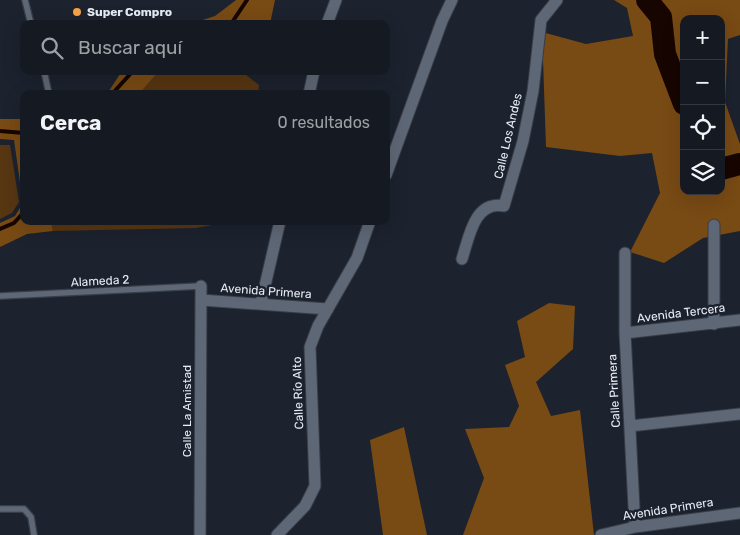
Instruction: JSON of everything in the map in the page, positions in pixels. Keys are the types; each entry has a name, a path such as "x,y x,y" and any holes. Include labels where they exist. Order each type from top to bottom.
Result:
{"street":[{"path":"328,20 336,0"},
{"path":"390,164 442,21 452,0"},
{"name":"Calle Los Andes","path":"462,259 473,224 479,214 488,207 497,205 509,208 533,90 540,20 557,0"},
{"path":"310,90 313,75"},
{"path":"261,303 279,225"},
{"name":"Calle Río Alto","path":"277,535 304,506 315,486 310,347 314,334 357,258 369,225"},
{"path":"714,225 714,324"},
{"name":"Calle Primera","path":"626,253 626,333 635,527"},
{"name":"Calle La Amistad","path":"200,535 201,286"},
{"name":"Avenida Primera","path":"202,300 328,309"},
{"name":"Avenida Tercera","path":"626,333 740,320"},
{"path":"630,426 740,414"},
{"name":"Avenida Primera","path":"601,535 635,527 740,512"}],"lane":[{"path":"25,0 30,20"},
{"path":"45,75 48,90"},
{"name":"Alameda 2","path":"0,296 201,286"},
{"path":"0,510 24,509 31,517 34,535"}],"shaded area":[{"path":"236,0 275,0 271,20 202,20 215,16"},
{"path":"614,0 740,0 740,35 728,39 725,102 740,144 740,231 703,238 664,263 630,252 660,193 652,153 620,156 546,147 542,32 586,44 633,36 627,8"},
{"path":"119,75 156,75 142,90 110,90"},
{"path":"156,75 246,75 259,85 258,90 142,90"},
{"path":"0,119 20,119 20,182 14,140 0,139"},
{"path":"0,145 10,145 19,202 12,213 0,219"},
{"path":"20,208 20,225 52,225 53,231 27,234 0,247 0,223 15,216"},
{"path":"52,225 212,225 196,228 53,231"},
{"path":"549,303 575,306 573,349 536,382 551,416 580,410 594,535 463,535 484,478 465,429 509,427 519,406 505,365 525,357 517,321"},
{"path":"404,427 427,535 383,535 370,440"}],"waterway":[{"path":"234,20 247,0"},
{"path":"647,0 661,17 665,54 680,93"},
{"path":"116,90 129,75"},
{"path":"0,131 20,133"},
{"path":"725,168 740,164"},
{"path":"0,229 14,223 20,216"}],"place":[{"name":"Super Compro","path":"77,12"}]}
